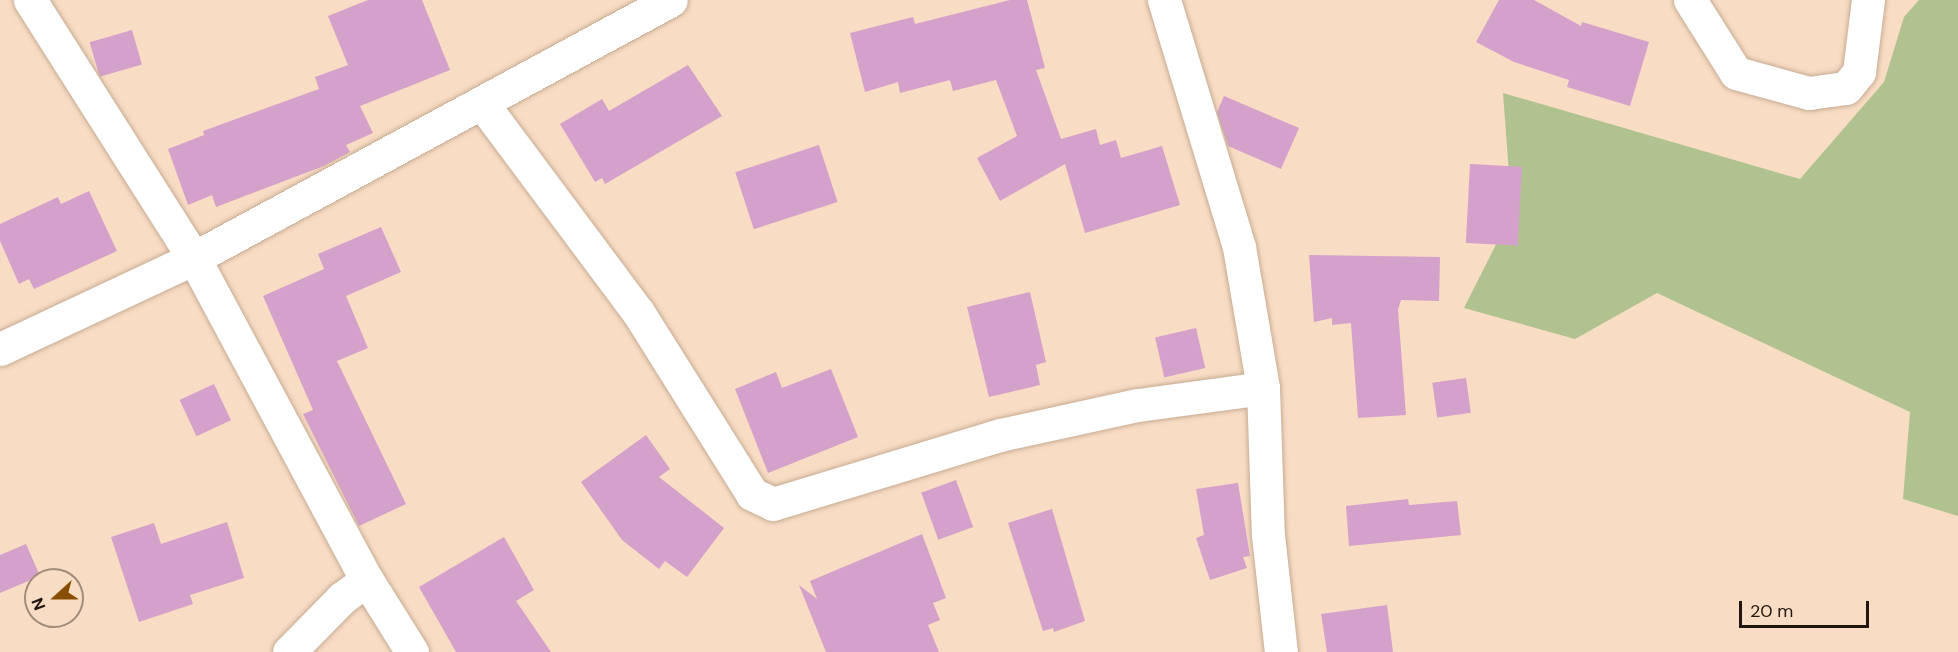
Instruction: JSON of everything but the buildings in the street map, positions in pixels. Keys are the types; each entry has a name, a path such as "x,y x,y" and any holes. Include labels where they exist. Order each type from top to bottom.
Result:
{"street":[{"path":"30,0 194,258 367,580 412,652"},
{"path":"0,349 194,258 671,0"},
{"path":"1164,0 1239,247 1263,387 1268,535 1281,652"},
{"path":"1690,0 1736,73 1809,93 1846,88 1859,72 1868,0"},
{"path":"482,103 638,312 752,494 773,504 1000,435 1138,405 1263,387"},
{"path":"289,652 342,598 367,580"}],"green space":[{"path":"1919,0 1958,0 1958,516 1903,499 1910,412 1657,293 1575,339 1464,308 1512,213 1503,93 1800,179 1884,82 1904,17"}]}
